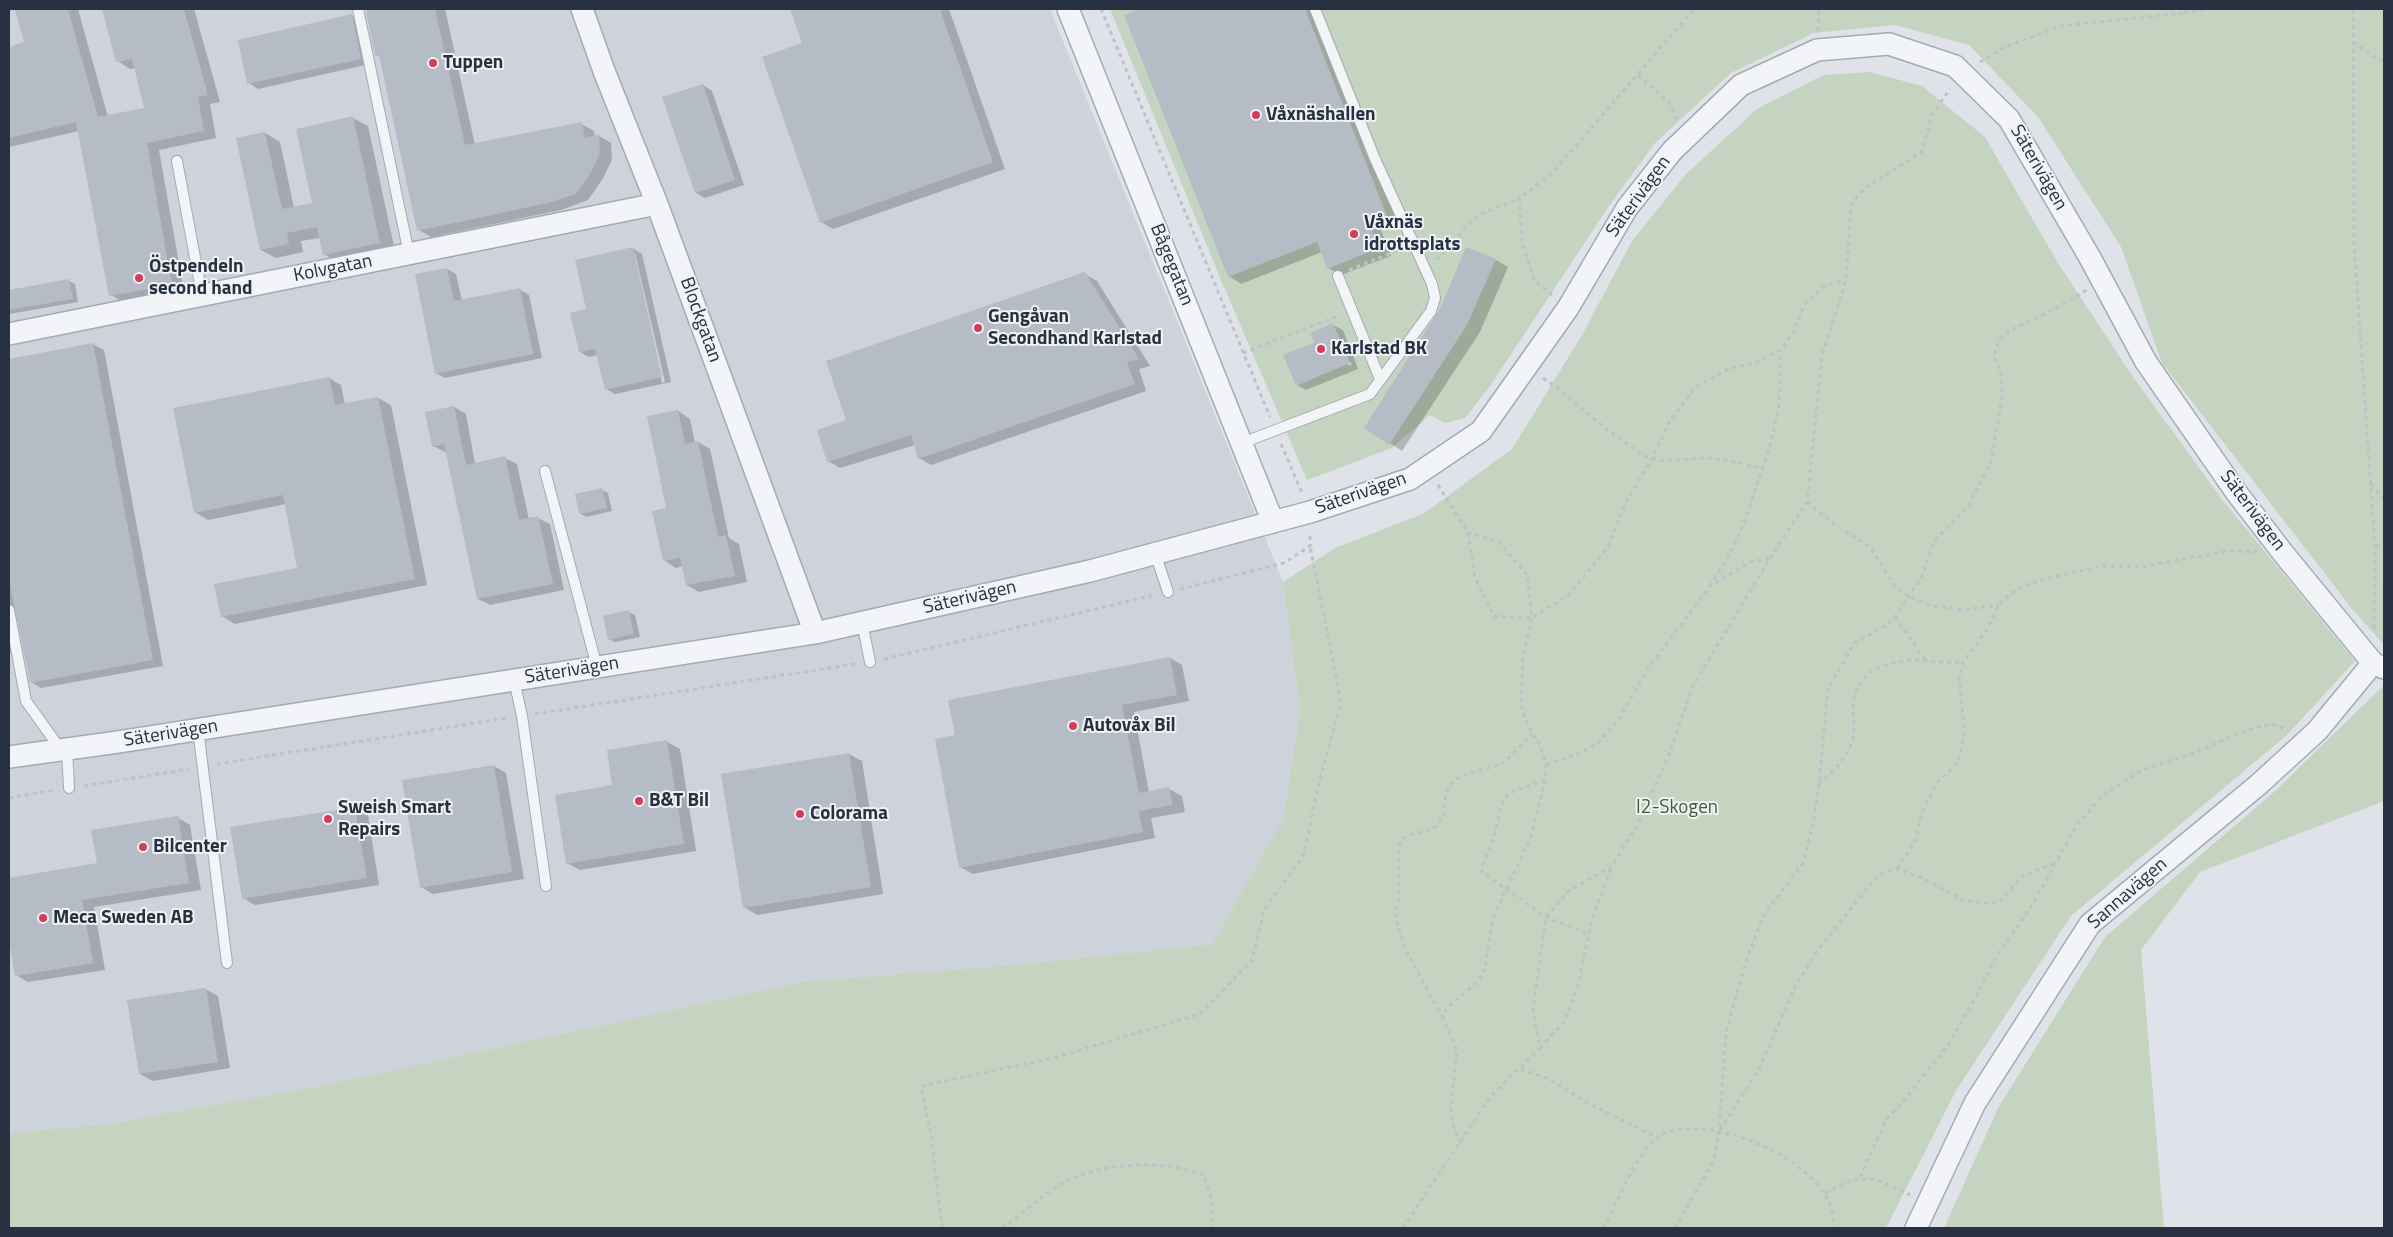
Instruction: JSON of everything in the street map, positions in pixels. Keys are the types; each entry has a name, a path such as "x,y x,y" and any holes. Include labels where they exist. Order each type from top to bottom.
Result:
{"street":[{"name":"Blockgatan","path":"582,9 604,71 658,204 815,633"},
{"name":"Bågegatan","path":"1068,9 1273,522"},
{"name":"Säterivägen","path":"9,758 815,633 1090,571 1310,512 1410,478 1481,431 1568,308 1627,208 1672,150 1741,85 1817,50 1889,44 1955,66 2009,119 2146,362 2236,492 2282,553 2379,666"},
{"name":"Kolvgatan","path":"9,334 658,204"},
{"name":"Sannavägen","path":"1916,1228 1975,1102 2090,924 2258,785 2304,744 2379,666"}],"lane":[{"path":"358,9 409,254"},
{"path":"1242,443 1275,429 1362,399 1370,394 1432,311 1436,298 1427,272 1376,160 1315,9"},
{"path":"177,161 202,295"},
{"path":"1338,276 1380,379"},
{"path":"545,471 597,667"},
{"path":"1155,554 1168,592"},
{"path":"9,610 26,702 64,750 69,788"},
{"path":"862,622 870,662"},
{"path":"514,680 522,716 546,886"},
{"path":"198,729 201,767 227,963"}],"path":[{"path":"942,1228 931,1134 921,1086 1054,1058 1200,1014 1252,960 1264,910 1303,856 1319,783 1341,702 1310,546 1310,512 1101,9"},
{"path":"1427,272 1464,228 1479,215 1519,199 1554,170 1638,76 1689,15 1698,9"},
{"path":"2184,13 2189,9"},
{"path":"1403,1228 1490,1098 1521,1069 1565,1021 1578,985 1588,934 1612,866 1638,824 1668,757 1693,686 1770,558 1807,502 1822,356 1846,280 1851,204 1865,188 1922,152 1932,114 1962,73 2005,47 2060,26 2208,9"},
{"path":"2353,9 2354,243 2376,548 2379,666"},
{"path":"2352,41 2374,57 2384,60"},
{"path":"1638,76 1670,104 1687,137"},
{"path":"1519,199 1522,240 1534,280 1568,308"},
{"path":"1338,276 1414,244"},
{"path":"1427,467 1468,533 1475,578 1494,616 1532,618 1569,595 1608,547 1625,504 1652,459 1671,419 1696,387 1728,369 1757,362 1780,350 1793,334 1805,303 1825,286 1846,280"},
{"path":"1675,1228 1714,1160 1719,1131 1726,1032 1746,961 1763,916 1803,863 1813,824 1819,784 1828,689 1854,643 1882,628 1895,617 1922,576 1935,540 1967,508 1991,462 2002,398 2002,372 1994,357 1999,340 2011,330 2051,311 2102,281"},
{"path":"1243,354 1352,310"},
{"path":"1546,764 1576,755 1598,743 1618,721 1648,668 1710,586 1728,557 1743,526 1770,446 1779,405 1780,350"},
{"path":"1526,367 1559,389 1605,428 1644,456 1652,459 1704,458 1726,460 1761,468"},
{"path":"2370,484 2384,499"},
{"path":"1807,502 1834,524 1870,547 1896,588 1908,596 1929,605 1963,610 2000,605"},
{"path":"1443,1018 1446,1010 1475,984 1484,973 1493,918 1531,837 1546,780 1546,764 1540,745 1527,724 1521,706 1523,656 1532,618 1527,575 1498,541 1468,533"},
{"path":"2376,548 2384,540"},
{"path":"9,798 870,662 1284,564 1310,546"},
{"path":"1897,869 1916,840 1922,812 1936,782 1958,762 1963,742 1964,725 1958,678 1963,662 1986,631 2000,605 2010,594 2024,586 2077,571 2104,566 2141,567 2227,551 2282,553"},
{"path":"1710,586 1750,562 1770,558"},
{"path":"1895,617 1926,661"},
{"path":"1819,784 1842,763 1853,738 1853,704 1857,690 1865,675 1891,663 1908,660 1963,662"},
{"path":"1860,1177 1887,1118 1902,1103 1948,1045 1975,1000 1996,957 2031,907 2077,825 2102,796 2142,770 2194,753 2247,730 2272,724 2290,731 2304,744"},
{"path":"1460,1143 1453,1126 1451,1109 1458,1050 1443,1018 1405,949 1395,913 1399,898 1402,839 1407,835 1430,830 1438,824 1443,816 1448,789 1461,777 1507,760 1533,734"},
{"path":"1546,780 1509,793 1503,801 1482,872 1546,918 1588,934"},
{"path":"1719,1131 1759,1069 1797,983 1817,951 1878,875 1897,869 1921,877 1963,900 1982,904 1999,902 2024,875 2056,863"},
{"path":"1540,1048 1533,1009 1546,918 1567,892 1612,866"},
{"path":"1521,1069 1549,1079 1588,1103 1658,1138"},
{"path":"1604,1228 1632,1172 1658,1138 1685,1128 1719,1131 1751,1140 1798,1167 1825,1192 1834,1221 1833,1228"},
{"path":"1002,1228 1033,1204 1071,1179 1123,1164 1188,1169 1203,1175 1212,1199 1212,1228"},
{"path":"1825,1192 1860,1177 1882,1182 1928,1203"}],"shaded area":[{"path":"9,9 1050,9 1283,582 1300,710 1283,819 1212,944 1033,963 802,982 319,1086 108,1124 9,1133"}],"green space":[{"path":"1110,9 2384,9 2384,645 2353,610 2162,363 2121,247 2038,117 1969,45 1895,25 1814,33 1731,73 1655,143 1609,206 1490,386 1465,418 1445,423 1430,415 1392,448 1307,480 1221,280"},
{"name":"I2-Skogen","path":"1870,72 1922,86 1985,137 2058,263 2131,374 2224,502 2355,661 2287,735 2071,916 1957,1089 1886,1228 9,1228 9,1133 108,1124 319,1086 802,982 1033,963 1212,944 1283,819 1300,710 1283,582 1337,547 1423,514 1512,449 1582,335 1632,241 1686,174 1757,109 1823,75"},
{"path":"2383,686 2384,801 2200,872 2141,950 2164,1228 1944,1228 1999,1106 2105,937 2274,792"}],"building":[{"path":"15,9 68,9 98,117 144,108 132,59 116,62 102,9 184,9 208,95 198,97 204,131 147,143 172,285 109,296 76,122 9,138 9,47 24,42"},
{"path":"377,9 435,9 465,145 582,122 585,138 599,134 600,153 590,174 576,194 548,203 417,231 379,55 375,56 366,11"},
{"path":"790,9 940,9 993,162 820,223 762,57 802,43"},
{"name":"Våxnäshallen","path":"1139,9 1305,9 1387,216 1369,223 1379,248 1327,269 1317,242 1228,277 1124,15"},
{"path":"352,14 361,59 247,84 238,40"},
{"path":"703,84 735,180 695,193 662,97"},
{"path":"353,116 380,243 323,255 317,227 287,233 289,244 260,250 236,138 265,132 282,209 312,203 296,129"},
{"path":"633,247 662,377 605,390 595,349 579,352 570,313 586,309 575,260"},
{"path":"1466,247 1496,259 1467,325 1389,445 1364,428 1441,307"},
{"path":"447,268 454,301 520,288 533,354 435,374 415,274"},
{"path":"1085,272 1139,359 1127,362 1135,384 918,459 911,435 827,462 817,430 846,420 826,361"},
{"path":"69,279 73,299 9,310 9,290"},
{"name":"Karlstad BK","path":"1333,323 1350,363 1296,386 1283,355 1314,343 1310,333"},
{"path":"93,343 153,660 30,683 9,580 9,359"},
{"path":"329,377 335,405 378,397 415,579 221,617 214,584 297,568 283,495 194,513 173,408"},
{"path":"454,406 466,465 505,456 519,520 538,516 553,584 477,599 444,444 432,447 425,412"},
{"path":"678,410 685,444 698,441 718,537 726,535 735,576 686,585 680,558 663,561 652,511 666,508 647,416"},
{"path":"602,488 607,508 579,514 575,494"},
{"path":"629,610 634,634 608,640 603,616"},
{"path":"1170,657 1177,695 1122,705 1139,793 1169,787 1173,805 1139,811 1143,832 959,868 935,739 955,735 948,700"},
{"path":"667,740 684,844 566,864 555,795 612,785 607,750"},
{"path":"849,753 871,887 743,908 721,774"},
{"path":"494,765 512,872 420,888 402,780"},
{"path":"355,807 367,878 242,899 230,827"},
{"path":"178,816 189,883 82,900 93,963 15,976 9,939 9,878 97,863 91,830"},
{"path":"206,988 218,1062 139,1074 127,1000"}],"place":[{"name":"Tuppen","path":"433,63"},
{"name":"Våxnäshallen","path":"1256,115"},
{"name":"Våxnäs idrottsplats","path":"1354,234"},
{"name":"Östpendeln second hand","path":"139,278"},
{"name":"Gengåvan Secondhand Karlstad","path":"978,328"},
{"name":"Karlstad BK","path":"1321,349"},
{"name":"Autovåx Bil","path":"1073,726"},
{"name":"B&T Bil","path":"639,801"},
{"name":"Colorama","path":"800,814"},
{"name":"Sweish Smart Repairs","path":"328,819"},
{"name":"Bilcenter","path":"143,847"},
{"name":"Meca Sweden AB","path":"43,918"}]}
